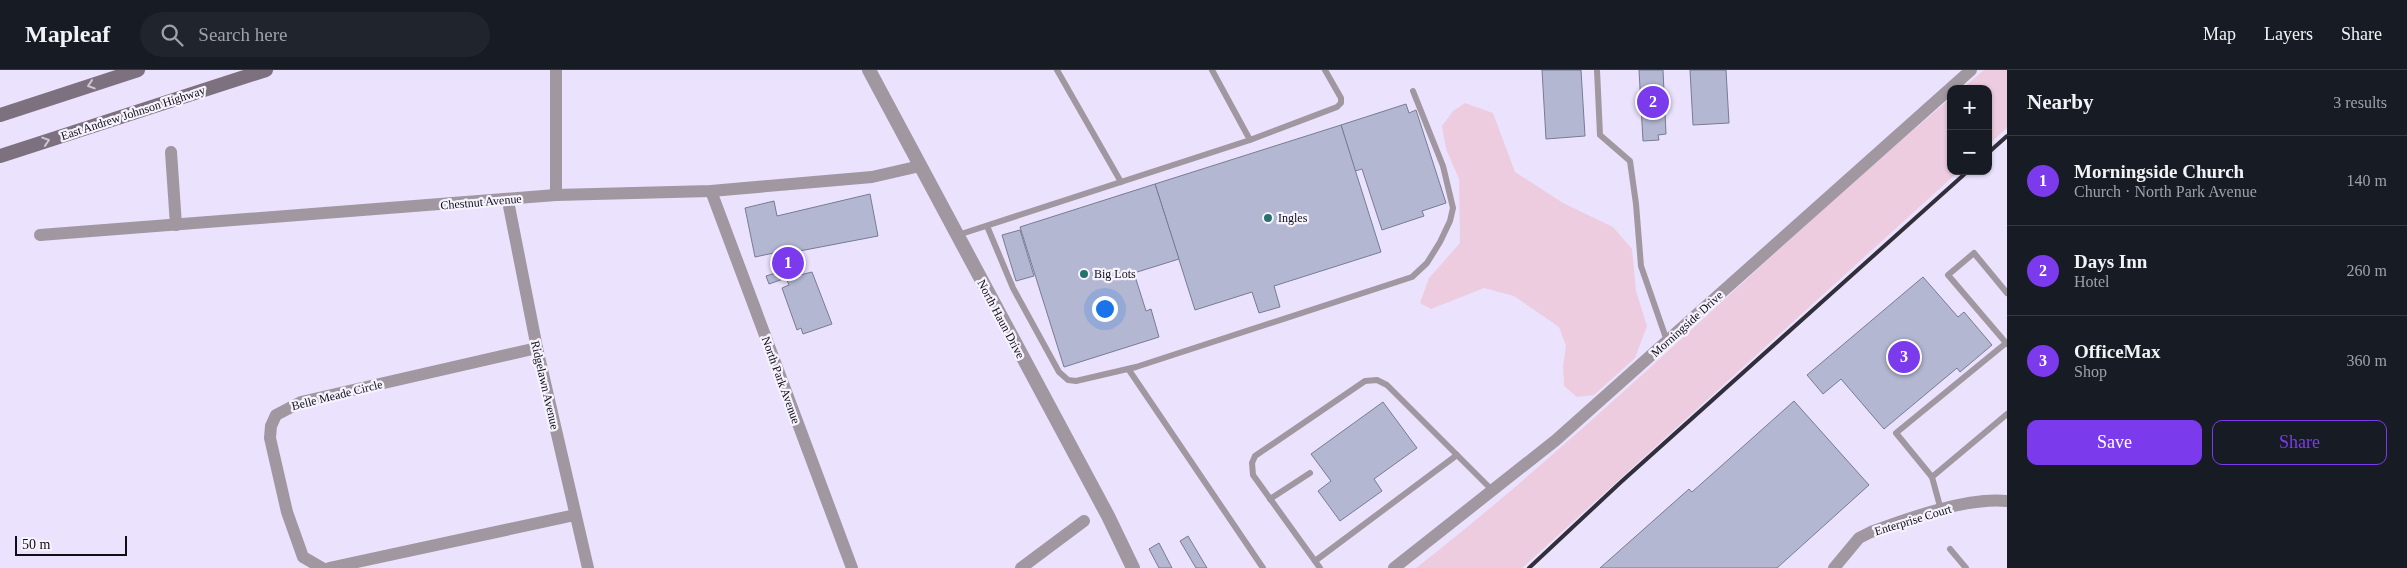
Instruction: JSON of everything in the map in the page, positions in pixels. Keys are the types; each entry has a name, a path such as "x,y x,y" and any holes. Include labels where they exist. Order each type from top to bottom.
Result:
{"main road":[{"path":"0,114 138,70"},
{"name":"East Andrew Johnson Highway","path":"0,156 266,70"}],"street":[{"path":"556,70 556,195"},
{"name":"North Haun Drive","path":"869,70 1108,516 1133,568"},
{"name":"Morningside Drive","path":"1394,568 1556,440 1971,70"},
{"path":"171,152 176,225"},
{"name":"Chestnut Avenue","path":"40,235 508,201 556,195 609,192 711,191 872,177 920,166"},
{"name":"North Park Avenue","path":"711,191 852,568"},
{"name":"Ridgelawn Avenue","path":"508,201 537,348 588,568"},
{"name":"Belle Meade Circle","path":"322,568 303,557 287,512 270,438 271,426 276,415 301,402 537,348"},
{"name":"Enterprise Court","path":"1834,568 1859,538 1889,526 1975,501 2007,501"},
{"path":"329,568 575,515"},
{"path":"1021,568 1084,521"}],"lane":[{"path":"1057,70 1121,182"},
{"path":"1212,70 1250,140"},
{"path":"957,236 1250,140 1337,107 1341,103 1341,98 1325,70"},
{"path":"1597,70 1600,135 1630,162 1636,204 1641,266 1667,341"},
{"path":"987,226 1013,288 1060,372 1068,380 1076,381 1129,370 1412,277 1427,263 1450,221 1453,208 1443,166 1413,91"},
{"path":"1941,511 1932,477 1896,433 2006,343 1948,275 1974,253 2007,293"},
{"path":"1129,370 1263,568"},
{"path":"1320,568 1253,475 1252,463 1255,456 1365,381 1376,380 1387,385 1492,490"},
{"path":"1932,477 2007,414"},
{"path":"1315,561 1457,455"},
{"path":"1270,498 1310,473"},
{"path":"1950,549 1966,568"}],"shaded area":[{"path":"1984,70 2007,70 2007,128 1992,141 1992,85 1967,85"},
{"path":"1947,101 1947,175 1955,175 1522,568 1416,568 1553,454 1883,156"},
{"path":"1465,103 1493,113 1515,172 1563,203 1613,227 1632,249 1636,291 1647,326 1635,358 1594,395 1577,397 1564,386 1563,366 1566,346 1559,327 1514,296 1484,288 1431,309 1420,303 1429,278 1460,243 1459,179 1446,149 1442,126 1453,111"}],"building":[{"path":"1542,70 1581,70 1585,136 1546,139"},
{"path":"1639,70 1663,70 1666,134 1658,135 1659,140 1643,141"},
{"path":"1690,70 1726,70 1729,123 1693,125"},
{"path":"1406,104 1409,113 1416,110 1446,203 1422,211 1424,216 1382,230 1362,169 1355,171 1341,125"},
{"name":"Ingles","path":"1341,125 1381,252 1274,286 1280,307 1259,313 1252,292 1195,310 1155,184"},
{"name":"Big Lots","path":"1155,184 1179,259 1134,273 1146,311 1151,309 1159,337 1064,367 1020,227"},
{"path":"870,194 878,236 789,253 796,276 812,272 832,324 803,334 801,328 797,330 782,288 789,285 786,278 769,284 766,276 785,270 781,255 783,251 755,257 745,208 774,201 777,216"},
{"path":"1020,230 1034,276 1016,281 1002,235"},
{"path":"1923,277 1958,317 1964,312 1992,345 1960,372 1957,368 1884,429 1841,379 1823,394 1807,375"},
{"path":"1794,401 1869,485 1777,568 1600,568 1689,489 1692,492"},
{"path":"1383,402 1417,448 1374,479 1382,491 1340,521 1318,491 1331,481 1311,454"},
{"path":"1188,536 1207,568 1196,568 1180,541"},
{"path":"1159,543 1172,568 1159,568 1149,549"}],"railway":[{"path":"1992,149 2007,136"},
{"path":"1529,568 1621,482 1964,175"}],"place":[{"name":"Days Inn","path":"1653,102"},
{"name":"Ingles","path":"1268,218"},
{"name":"Morningside Church","path":"788,263"},
{"name":"Big Lots","path":"1084,274"},
{"name":"OfficeMax","path":"1904,357"}]}
